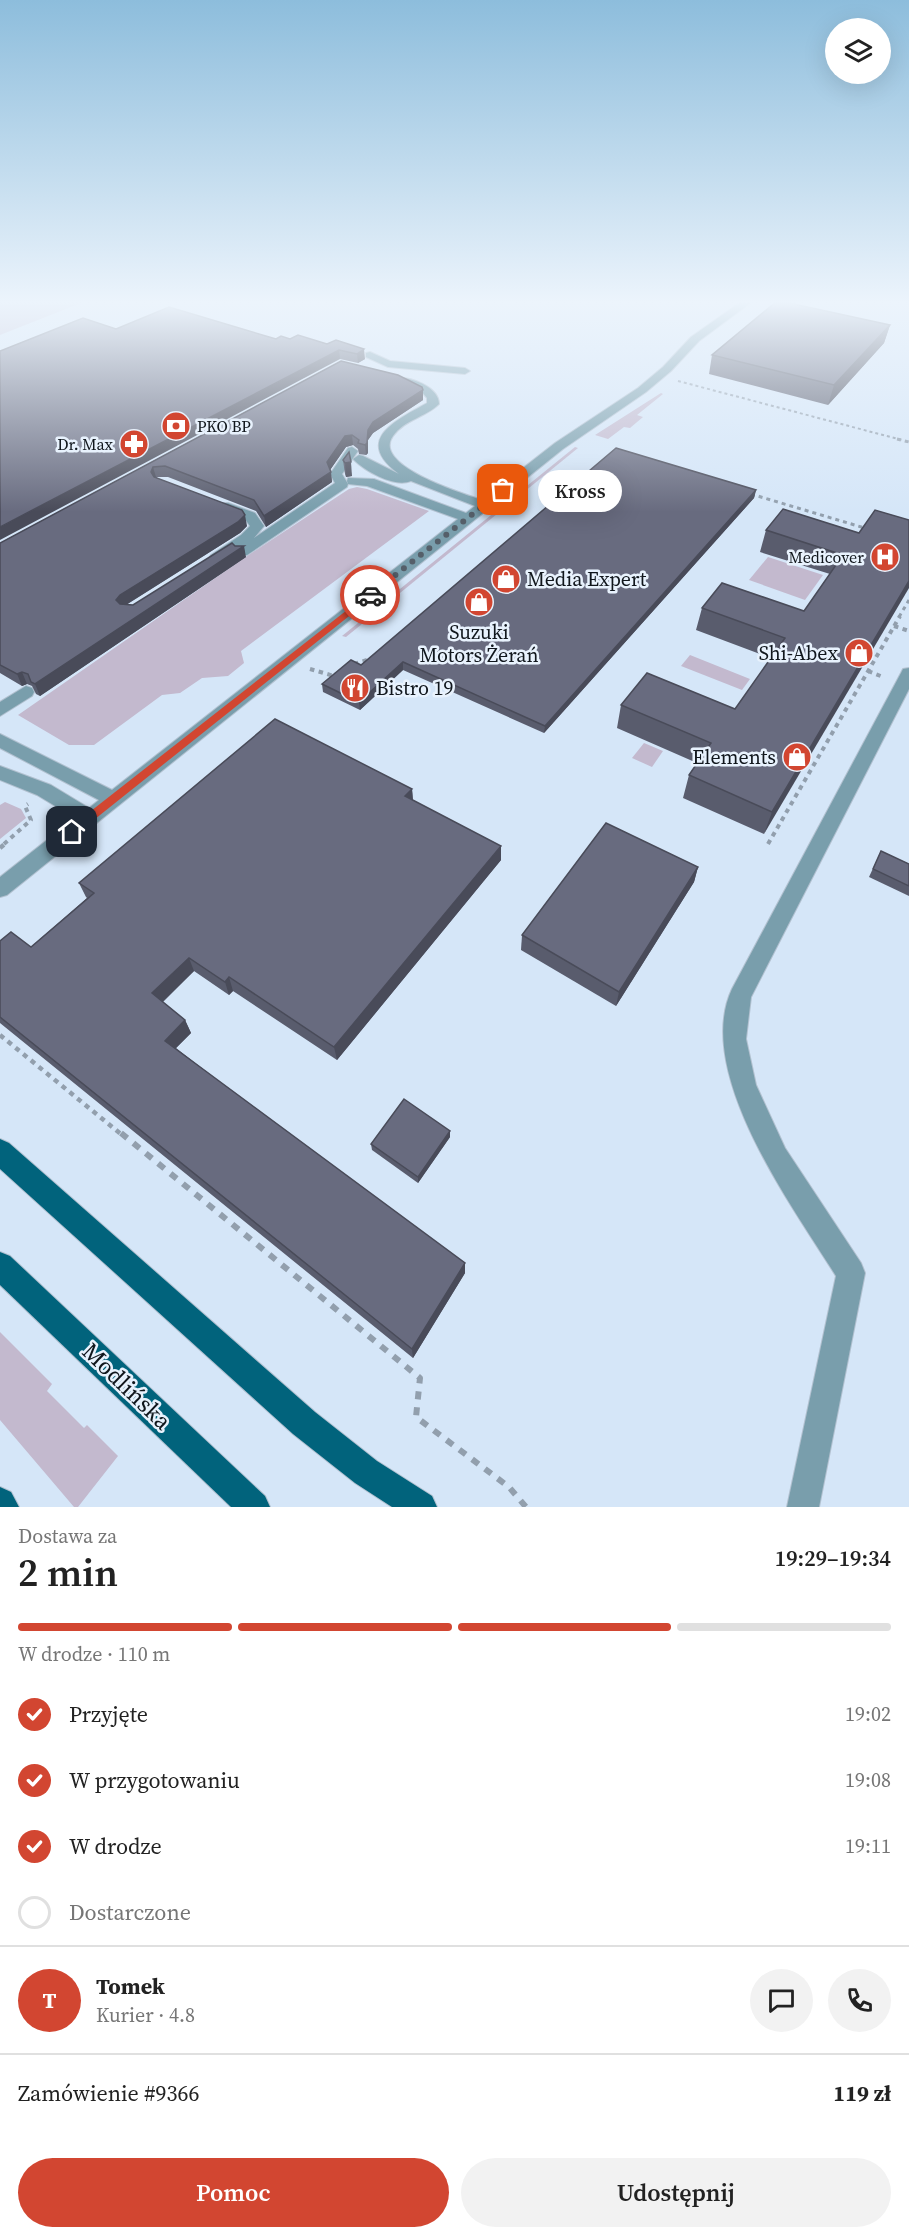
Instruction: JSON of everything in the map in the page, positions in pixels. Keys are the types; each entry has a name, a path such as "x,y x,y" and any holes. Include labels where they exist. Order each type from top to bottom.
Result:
{"main road":[{"path":"0,1152 304,1423 366,1472 421,1507"},
{"name":"Modlińska","path":"0,1266 254,1507"},
{"path":"0,1503 3,1507"}],"street":[{"path":"0,889 559,446 642,390 664,371"},
{"path":"392,378 426,390 433,398 433,404 388,434 384,442 383,449 392,471 392,490"},
{"path":"206,499 250,516 257,526 208,569 290,520 342,484 336,474 355,455 484,505"},
{"path":"353,481 369,482 468,518"},
{"path":"803,1507 851,1273 776,1157 744,1086 734,1039 741,996 909,673"},
{"path":"0,710 26,692"},
{"path":"0,740 114,799"},
{"path":"0,772 44,790 90,818"}],"path":[{"path":"674,380 909,442"},
{"path":"747,492 875,531"},
{"path":"768,844 909,600"},
{"path":"894,626 909,631"},
{"path":"350,663 354,664 374,657"},
{"path":"310,669 334,676 342,669"},
{"path":"868,671 883,677"},
{"path":"0,1035 420,1378 416,1417 509,1487 526,1507"}],"shaded area":[{"path":"661,393 663,394 637,415 643,417 630,428 624,427 608,439 595,435"},
{"path":"575,447 578,448 346,637 342,636"},
{"path":"357,487 429,511 241,651 244,663 228,676 202,678 180,693 162,695 94,745 69,745 18,715 247,556 349,489"},
{"path":"768,557 823,575 805,600 749,580"},
{"path":"690,655 750,679 742,690 681,666"},
{"path":"644,743 663,751 652,767 632,758"},
{"path":"5,802 21,809 26,818 0,839 0,805"},
{"path":"0,1332 52,1384 47,1391 84,1428 87,1425 118,1456 78,1507 74,1507 0,1420"}],"building":[{"path":"0,371 298,371 0,527"},
{"path":"322,371 383,371 398,375 422,387 423,390 373,422 368,430 365,445 358,443 359,440 352,435 345,436 327,462 331,472 264,516 254,500 165,466 153,467 151,472 154,477 242,510 245,515 238,522 120,595 116,600 120,604 133,605 232,543 235,546 244,546 35,684 31,682 28,674 22,672 17,674 0,665 0,543"},
{"path":"778,371 847,371 834,385"},
{"path":"616,448 756,490 545,726 403,662 359,702 322,684 351,660 361,665"},
{"path":"349,452 351,462 345,463 343,460"},
{"path":"783,509 859,533 875,510 909,520 909,581 772,812 689,775 711,743 621,705 647,673 735,709 785,638 702,608 722,583 804,611 843,555 766,530"},
{"path":"275,719 412,789 405,796 501,846 334,1047 229,977 225,982 189,958 152,993 185,1020 165,1041 465,1263 412,1349 0,1017 0,941 11,932 31,947 94,893 79,883"},
{"path":"606,823 698,867 619,992 522,935"},
{"path":"881,851 909,864 909,886 873,869"},
{"path":"404,1099 450,1131 418,1177 371,1144"}],"way so far":[{"path":"370,595 503,490"}],"place":[{"name":"PKO BP","path":"176,426"},
{"name":"Dr. Max","path":"134,444"},
{"name":"Kross","path":"503,490"},
{"name":"Medicover","path":"885,557"},
{"name":"Media Expert","path":"506,579"},
{"name":"Suzuki Motors Żerań","path":"479,602"},
{"name":"Shi-Abex","path":"859,653"},
{"name":"Bistro 19","path":"355,688"},
{"name":"Elements","path":"797,757"}],"route":[{"path":"72,832 370,595"}]}
